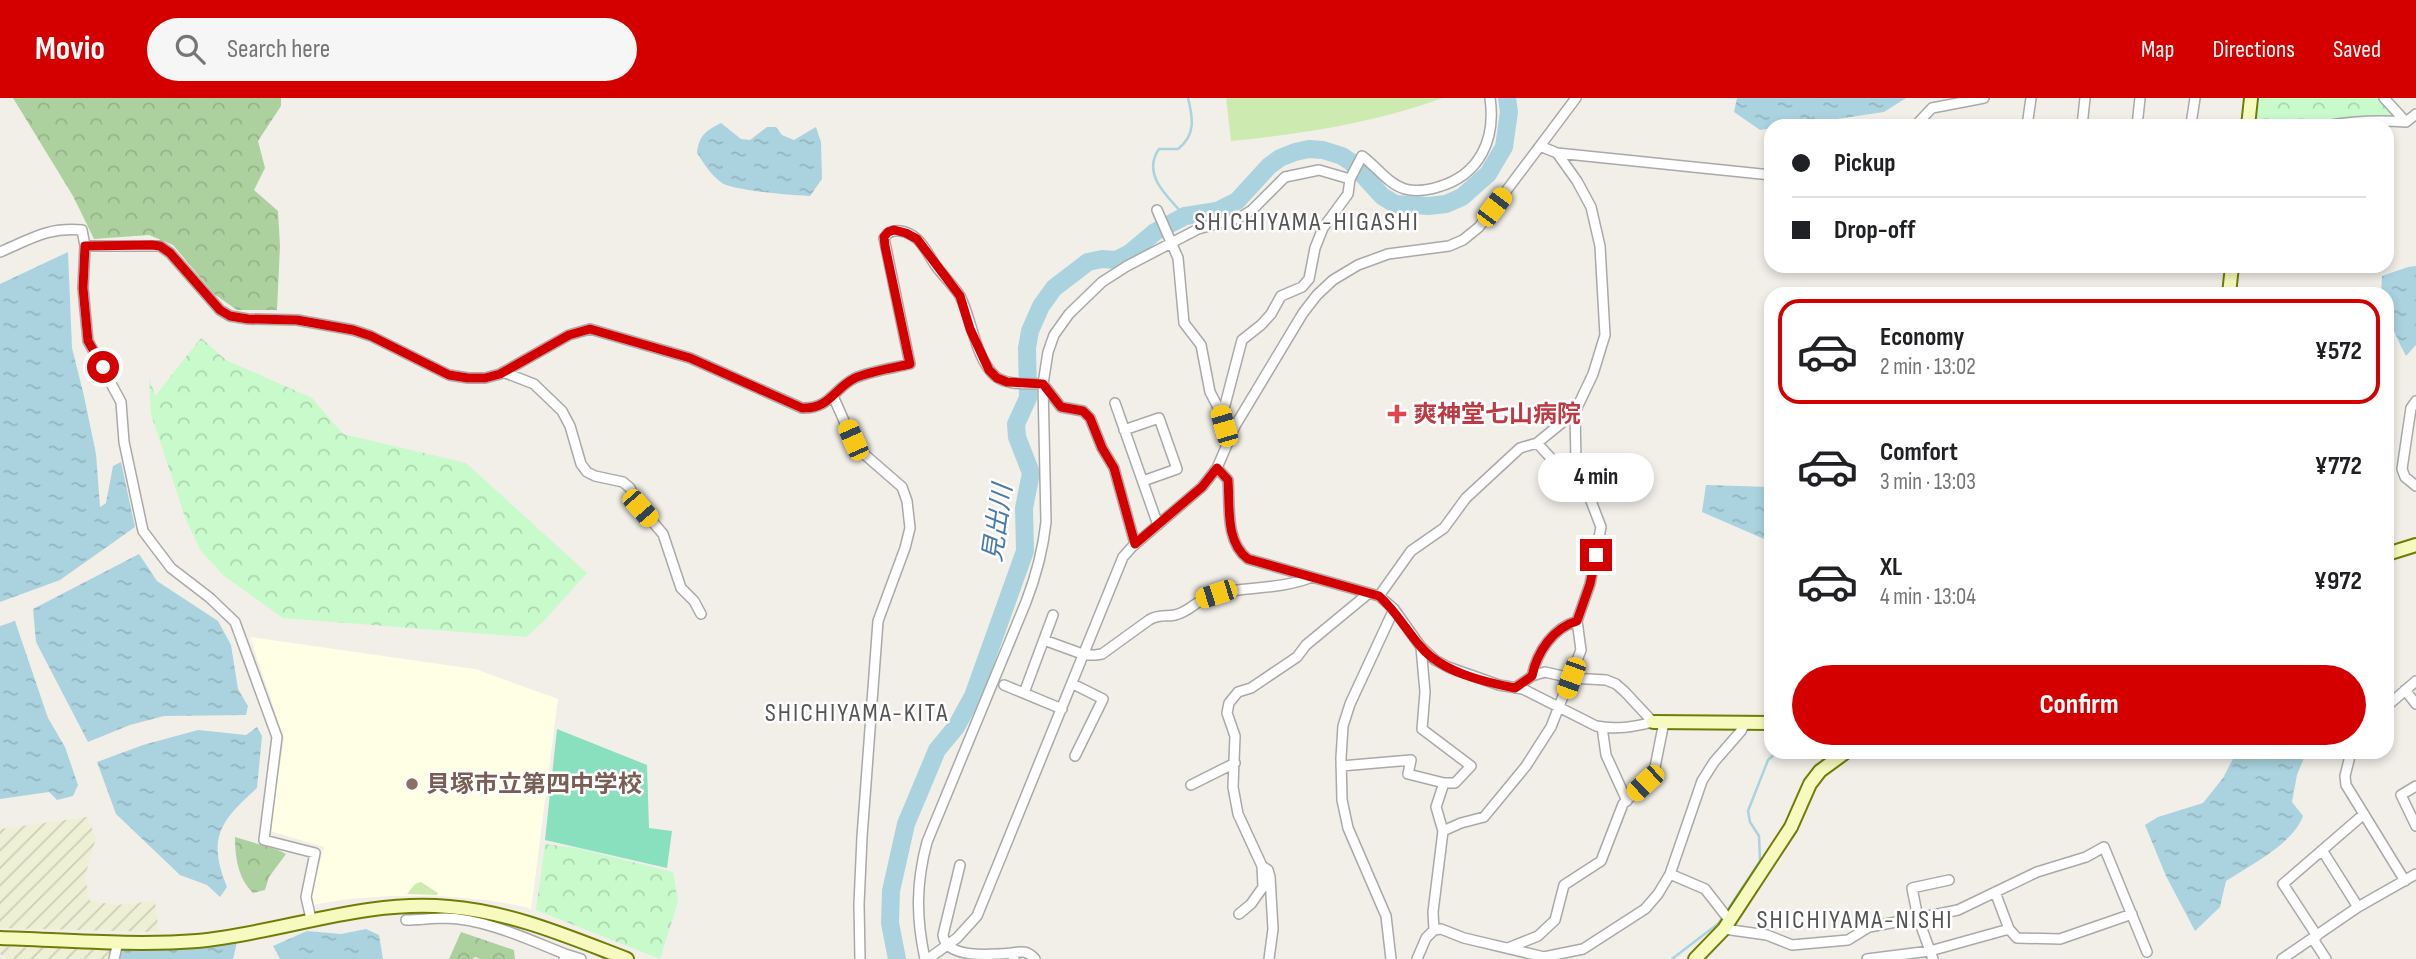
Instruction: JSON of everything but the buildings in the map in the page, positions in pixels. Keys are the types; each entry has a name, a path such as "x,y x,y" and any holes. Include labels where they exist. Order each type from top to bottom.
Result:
{"street":[{"path":"1220,411 1225,405 1242,340 1271,314 1281,296 1305,284 1309,279 1314,248 1323,228 1348,194 1349,179 1362,156 1403,189 1430,189 1445,185 1468,171 1483,150 1490,134 1490,98"},
{"path":"1349,179 1319,170 1285,177 1264,200 1239,218 1198,229 1102,282 1076,306 1054,335 1048,352 1043,384 1046,522 1044,545 1026,602 926,842 918,877 917,899 919,931 927,959 947,947 977,916 1123,557 1202,487 1217,468 1235,426 1303,313 1317,295 1334,280 1358,265 1388,254 1449,246 1463,240 1479,227 1576,98"},
{"path":"2028,119 2031,98"},
{"path":"2083,119 2085,98"},
{"path":"2138,119 2140,98"},
{"path":"2193,119 2195,98"},
{"path":"2249,119 2251,98"},
{"path":"2384,98 2406,122"},
{"path":"1922,119 1932,108 1978,99"},
{"path":"2394,122 2406,122 2416,114"},
{"path":"1540,146 1557,153 1764,174"},
{"path":"1379,596 1411,551 1444,528 1466,498 1520,448 1538,443 1575,412 1593,374 1605,335 1600,246 1591,207 1557,153"},
{"path":"1157,210 1178,258 1184,323 1201,345 1210,392 1220,411 1228,441"},
{"path":"0,252 47,231 61,228 82,230 85,246 83,288 88,341 121,402 124,442 144,531 171,569 210,598 235,622 277,737 264,840 315,853 306,897 311,919"},
{"path":"85,246 160,246 170,253 220,310 230,316 297,320 353,330 371,336 449,375 485,378 503,372 569,335 590,329 690,358 802,408 813,408 822,405 857,377 910,364 884,237 894,230 906,233 917,239 960,296 970,329 989,370 997,378 1011,382 1043,384 1061,407 1083,411 1090,418 1102,448 1114,468 1135,544"},
{"path":"1305,284 1317,295"},
{"path":"503,372 534,384 562,411 570,426 581,464 587,472 623,482 630,488 640,508 663,534 681,588 694,601 701,614"},
{"path":"833,396 853,440 864,454 902,487 907,501 910,528 878,621 861,850 860,959"},
{"path":"2416,401 2411,408 2402,469 2405,477 2416,486"},
{"path":"1115,403 1158,525"},
{"path":"1443,831 1484,817 1526,766 1551,727 1581,650 1577,621 1590,584 1601,527 1576,462 1575,412"},
{"path":"1124,430 1159,418 1177,469 1143,481"},
{"path":"1538,443 1560,468 1585,488"},
{"path":"1217,468 1228,480 1232,537 1239,552 1248,559 1379,596 1394,609 1421,647 1435,660 1448,667 1499,685 1523,689 1602,727 1630,728 1658,722 1764,723"},
{"path":"2394,552 2416,545"},
{"path":"1044,640 1085,655 1102,654 1157,615 1175,615 1186,611 1201,598 1294,585 1312,577"},
{"path":"1239,914 1251,904 1263,887 1262,866 1238,814 1233,787 1235,736 1227,713 1229,703 1238,692 1251,688 1297,657 1306,645 1369,593"},
{"path":"1391,959 1386,916 1348,828 1342,800 1341,766 1343,726 1350,704 1394,609"},
{"path":"1024,693 1053,615"},
{"path":"1532,676 1535,663 1555,633 1565,624 1577,621"},
{"path":"1341,766 1411,760 1408,774 1455,783 1471,766 1422,729 1425,692 1421,647"},
{"path":"1515,688 1532,676 1545,672 1571,678 1606,680 1616,684 1658,722"},
{"path":"2394,700 2416,681"},
{"path":"1073,684 1103,699 1075,756"},
{"path":"1004,685 1062,709"},
{"path":"2405,690 2416,704"},
{"path":"1506,948 1533,939 1555,920 1563,885 1601,861 1617,817 1626,801 1645,783 1656,767 1658,722"},
{"path":"1417,959 1426,939 1434,930 1441,929 1464,938 1544,957 1583,949 1645,909 1670,874 1702,782 1745,723"},
{"path":"1602,727 1606,755 1626,801"},
{"path":"1695,959 1727,925 1791,827 1810,784 1820,771 1836,759"},
{"path":"2349,759 2345,776 2346,785 2405,881"},
{"path":"1191,785 1235,763"},
{"path":"1434,930 1433,912 1443,831 1436,807 1444,783"},
{"path":"2416,786 2401,795 2416,827"},
{"path":"2326,959 2283,884 2364,814"},
{"path":"1670,874 1705,889 1727,925 1791,944 1848,940 1869,927 1958,910 2037,872 2086,857 2104,846 2147,952"},
{"path":"2322,850 2358,906"},
{"path":"960,865 943,935 947,947 964,958 1013,956 1022,951 1031,954 1035,959"},
{"path":"1262,866 1268,870 1270,877 1273,929 1269,959"},
{"path":"2283,959 2358,906 2416,874"},
{"path":"1932,955 1918,918 1912,888 1949,880"},
{"path":"1995,892 2009,929 2017,938 2060,939 2132,914"},
{"path":"0,938 118,942 197,941 388,906 519,919 627,959"},
{"path":"406,920 450,913 517,934 565,956 581,959"},
{"path":"1867,959 1932,955 2009,929"},
{"path":"114,959 118,942"}],"shaded area":[{"name":"貝塚市立第四中学校","path":"250,637 475,669 558,699 531,910 486,900 440,896 348,899 312,905 311,896 324,847 270,831 284,738"},
{"path":"87,817 96,838 85,877 90,901 117,905 155,901 159,932 0,928 0,829"},
{"path":"0,947 113,949 111,959 6,959 0,954"}],"green space":[{"path":"13,98 281,98 281,106 258,141 265,168 254,190 278,211 280,246 277,310 237,310 214,294 173,245 149,235 94,239 73,196"},
{"path":"1226,98 1443,98 1338,126 1231,141"},
{"path":"2259,98 2377,98 2396,119 2367,117 2257,119"},
{"path":"201,338 226,360 312,398 343,434 466,463 587,573 526,637 283,618 224,576 201,551 186,520 151,414 149,377 155,396"},
{"path":"557,729 647,765 649,828 672,831 667,868 545,840"},
{"path":"235,837 286,854 269,877 265,890 253,893 244,881 237,860"},
{"path":"545,844 576,848 673,872 678,902 660,959 536,910"},
{"path":"421,882 438,893 437,895 407,894 415,884"},
{"path":"461,932 514,950 515,959 449,959"}],"water":[{"path":"1737,98 1906,98 1884,112 1837,119 1764,119 1764,129 1760,130 1734,112"},
{"path":"721,123 741,139 750,140 767,127 776,127 782,135 794,140 816,127 821,142 822,179 810,196 750,190 722,183 697,153 699,142 704,135"},
{"path":"68,252 72,348 96,454 100,507 106,503 113,466 121,462 135,527 60,580 0,602 0,284"},
{"path":"2416,266 2416,345 2406,356 2394,331 2394,287 2381,287 2382,276"},
{"path":"1706,485 1764,487 1764,539 1702,512"},
{"path":"139,554 157,581 218,621 231,645 238,689 248,706 246,715 164,716 130,725 88,742 36,642 33,609"},
{"path":"15,621 48,718 65,747 78,785 73,796 57,800 49,792 0,799 0,626"},
{"path":"257,727 262,736 257,788 226,821 218,843 218,856 227,887 220,897 207,885 180,875 116,814 97,762 143,745 198,730 246,735"},
{"path":"2233,759 2304,759 2297,775 2292,802 2303,816 2281,845 2226,881 2220,907 2195,931 2166,876 2145,825 2158,817 2203,803 2223,778"},
{"path":"366,929 379,935 383,959 280,959 273,946 307,931 341,934"},
{"path":"237,942 233,959 120,959 122,950 201,947"}],"waterway":[{"path":"1185,216 1159,185 1153,168 1159,149 1178,149 1188,138 1192,126 1188,98"},
{"name":"見出川","path":"897,959 890,923 891,891 906,824 937,750 956,727 973,696 1025,551 1024,508 1031,473 1017,437 1016,424 1028,398 1027,348 1030,331 1041,306 1054,288 1088,262 1116,260 1130,253 1155,232 1185,216 1217,211 1237,201 1269,166 1295,152 1323,150 1342,156 1351,162 1382,196 1395,204 1429,206 1446,204 1462,197 1488,174 1504,147 1509,112 1507,98"},
{"path":"1672,959 1719,923 1760,861 1759,836 1750,822 1748,811 1769,759"}],"place":[{"name":"爽神堂七山病院","path":"1397,414"},
{"name":"貝塚市立第四中学校","path":"412,784"}],"district":[{"name":"SHICHIYAMA-HIGASHI","path":"1307,221"},
{"name":"SHICHIYAMA-KITA","path":"857,712"},
{"name":"SHICHIYAMA-NISHI","path":"1855,919"}],"route":[{"path":"103,367 88,341 83,288 85,246 152,245 160,246 170,253 220,310 230,316 297,320 353,330 371,336 449,375 485,378 500,374 569,335 590,329 690,358 802,408 813,408 822,405 857,377 910,364 885,246 884,237 894,230 917,239 960,296 970,329 989,370 997,378 1007,382 1043,384 1061,407 1083,411 1090,418 1102,448 1114,468 1135,544 1202,487 1217,468 1228,480 1232,537 1239,552 1248,559 1379,596 1394,609 1421,647 1435,660 1499,685 1515,688 1532,676 1535,663 1555,633 1565,624 1577,621 1590,584 1596,555"}]}
